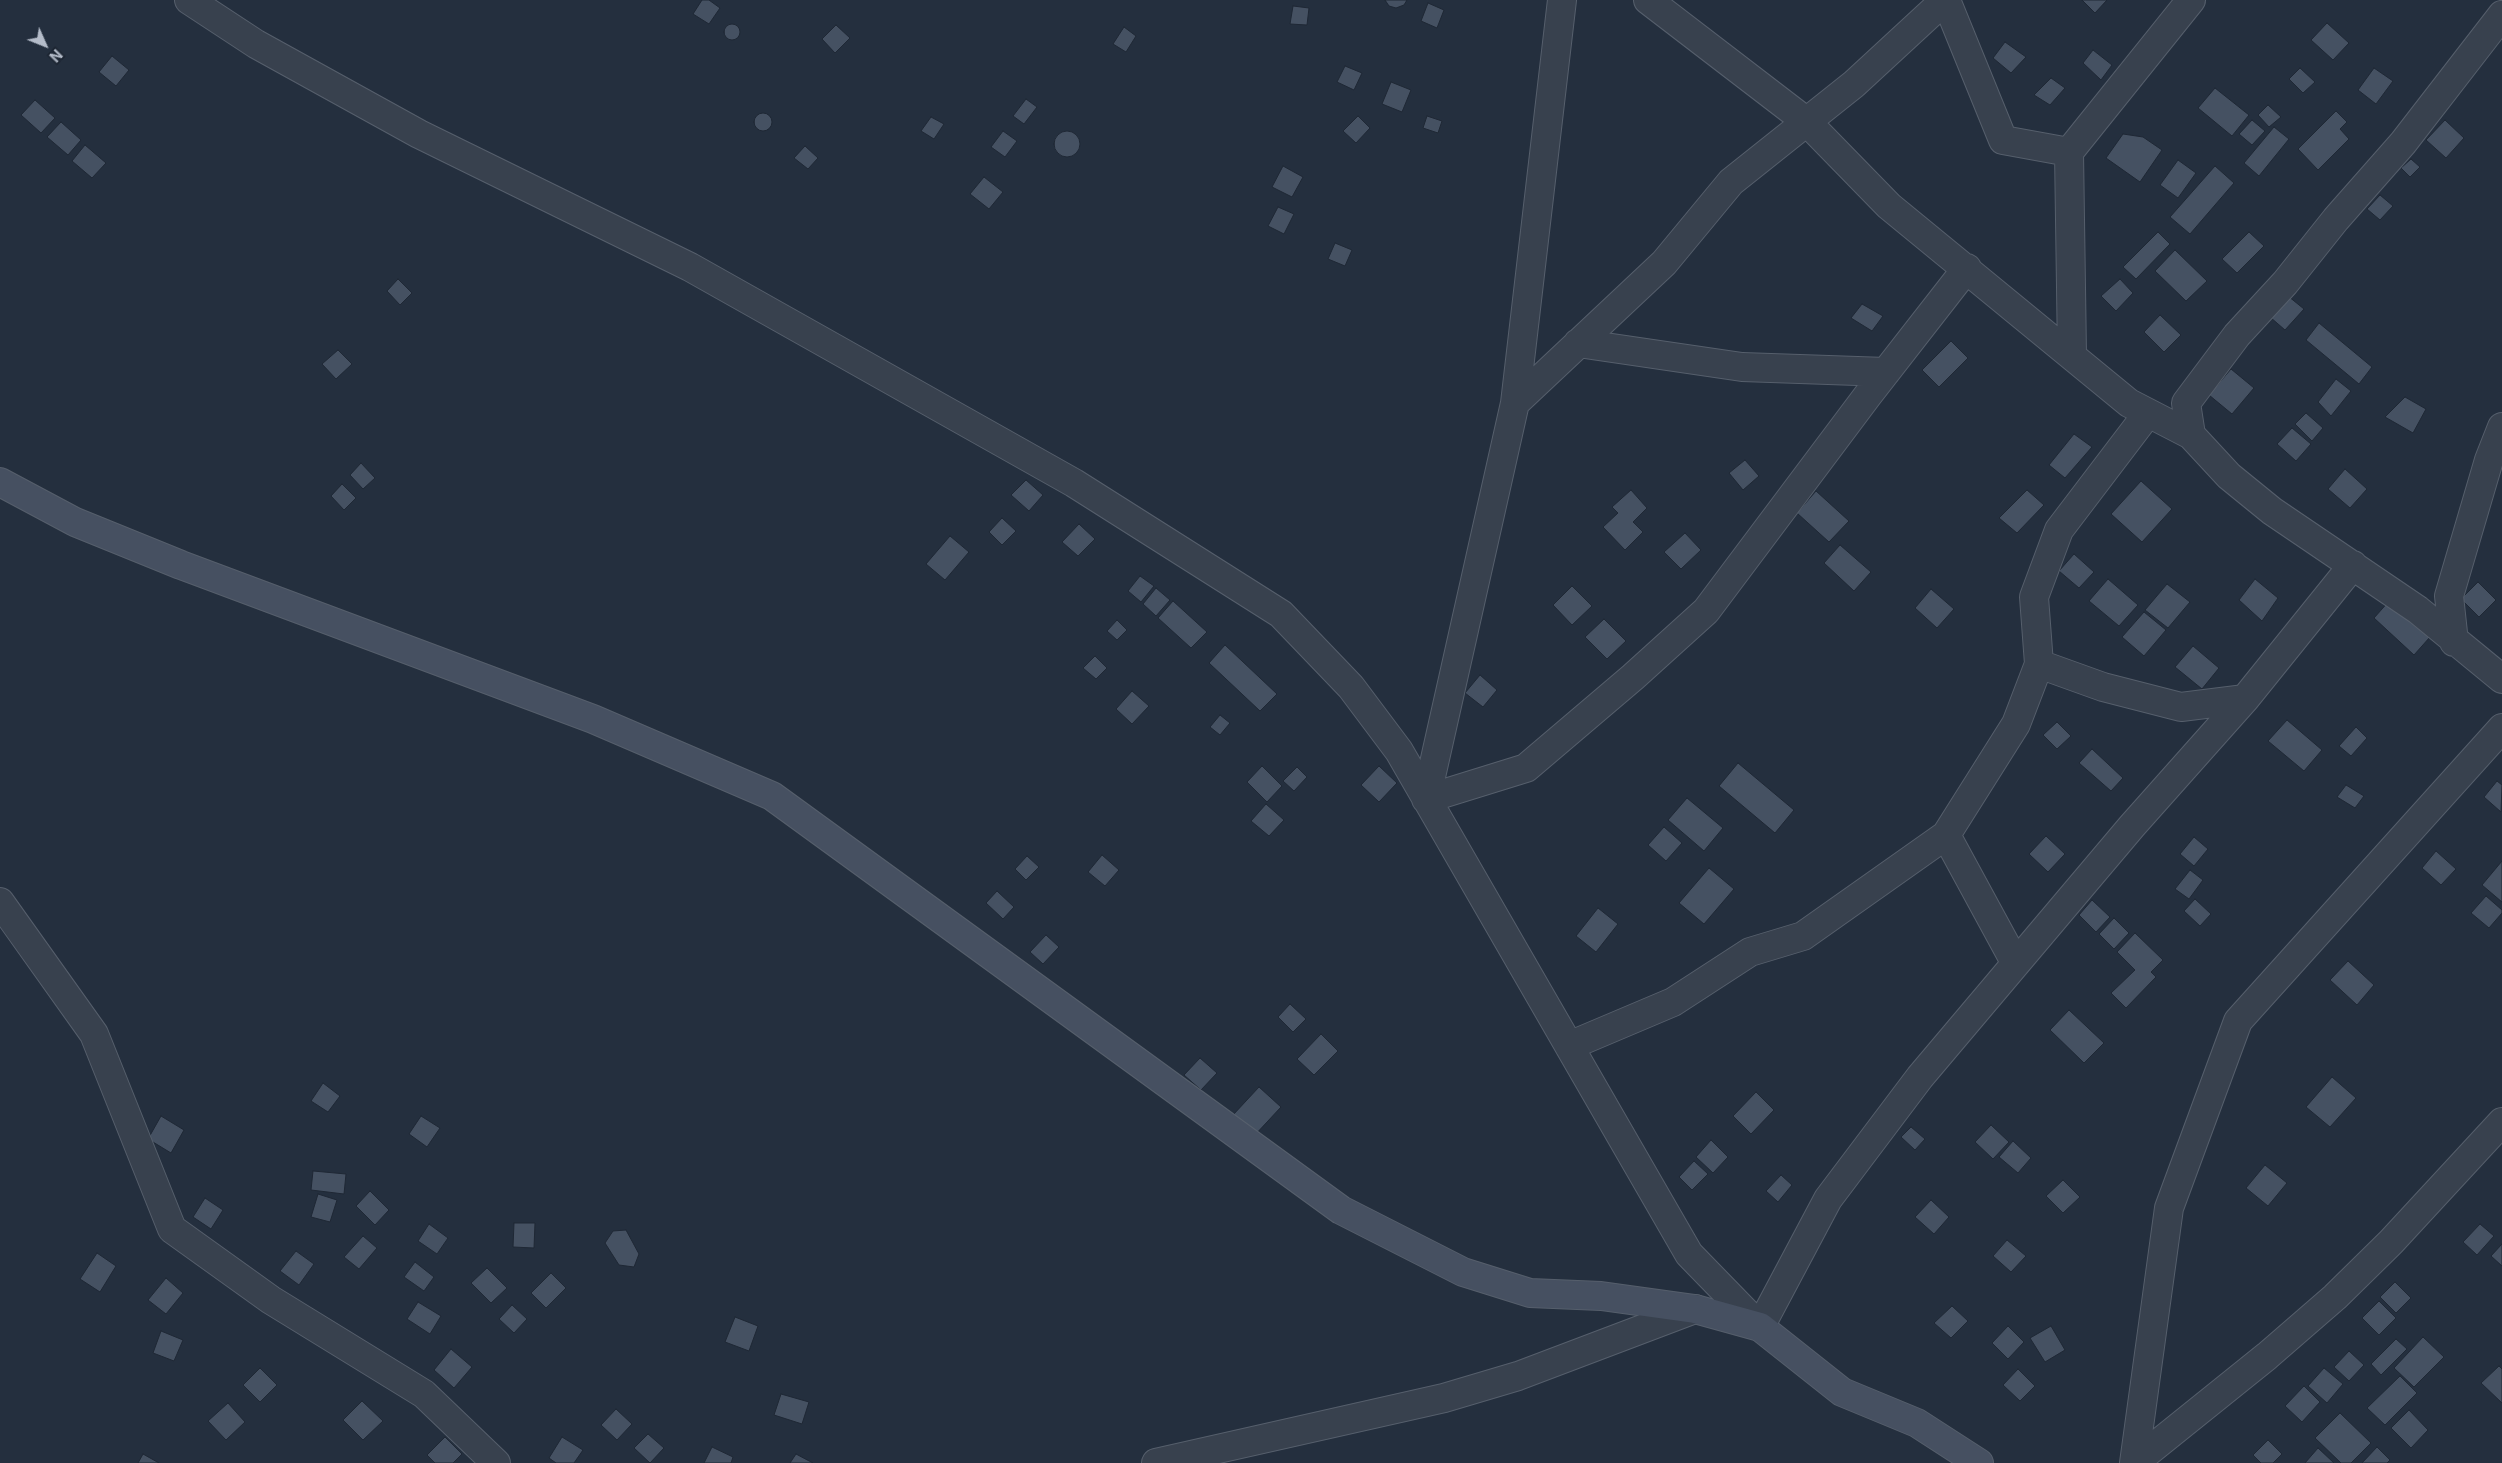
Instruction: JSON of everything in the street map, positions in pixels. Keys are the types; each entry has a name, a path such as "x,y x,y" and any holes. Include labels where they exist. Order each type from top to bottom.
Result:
{"main road":[{"path":"0,482 76,522 154,555 593,719 772,796 1341,1210 1463,1272 1530,1293 1601,1296 1695,1309 1760,1327 1842,1392 1917,1423 1979,1463"}],"street":[{"path":"189,0 256,44 419,134 690,267 1074,483 1281,614 1351,687 1399,751 1688,1254 1760,1327 1828,1199 1920,1077 2015,962 2244,699 2353,565"},
{"path":"1426,799 1515,403 1562,0"},
{"path":"1648,0 1807,122 1890,206 2130,403 2191,435 2229,476 2272,510 2418,610 2454,642 2502,679"},
{"path":"1515,403 1664,263 1731,182 1854,84 1946,0 2003,140 2069,152"},
{"path":"2072,355 2069,152 2191,0"},
{"path":"2191,435 2186,403 2202,381 2237,335 2285,282 2336,219 2403,143 2502,15"},
{"path":"1426,799 1526,768 1633,677 1706,611 1967,268"},
{"path":"1578,343 1742,367 1886,372"},
{"path":"1569,1046 1673,1002 1750,952 1803,936 1946,835 2016,724 2039,664 2034,597 2059,530 2148,413"},
{"path":"2454,642 2450,596 2489,460 2502,427"},
{"path":"2039,664 2103,687 2181,707 2244,699"},
{"path":"2134,1463 2169,1208 2238,1021 2502,728"},
{"path":"1946,835 2015,962"},
{"path":"0,902 94,1034 172,1229 271,1300 424,1394 496,1463"},
{"path":"2134,1463 2267,1356 2335,1297 2391,1242 2502,1122"},
{"path":"1156,1463 1444,1398 1518,1376 1695,1309"}],"building":[{"path":"702,0 709,0 720,8 709,24 693,14"},
{"path":"1385,0 1407,0 1404,5 1396,8 1389,6"},
{"path":"2082,0 2107,0 2095,13"},
{"path":"1428,3 1444,10 1437,28 1421,21"},
{"path":"1293,6 1309,8 1307,25 1290,24"},
{"path":"2327,23 2349,43 2333,60 2311,40"},
{"path":"729,24 735,24 740,29 738,38 729,40 724,35 724,29"},
{"path":"836,25 850,38 835,53 822,39"},
{"path":"1124,27 1136,36 1126,52 1113,44"},
{"path":"2005,42 2026,57 2011,73 1993,58"},
{"path":"2093,50 2112,65 2101,80 2083,63"},
{"path":"112,56 129,70 116,86 99,72"},
{"path":"1345,66 1362,73 1354,90 1337,82"},
{"path":"2300,68 2315,82 2303,93 2289,79"},
{"path":"2374,68 2393,81 2376,104 2358,90"},
{"path":"2051,78 2065,88 2050,105 2034,95"},
{"path":"1391,82 1411,90 1402,112 1382,104"},
{"path":"2215,88 2249,115 2232,136 2198,108"},
{"path":"1026,99 1037,107 1024,124 1013,116"},
{"path":"35,100 55,118 41,133 21,115"},
{"path":"2268,105 2281,117 2269,127 2258,115"},
{"path":"2336,111 2347,122 2340,129 2349,139 2318,170 2298,149"},
{"path":"763,113 769,116 772,122 769,128 763,131 757,128 754,122 757,116"},
{"path":"1358,116 1370,128 1356,143 1343,131"},
{"path":"1427,116 1442,121 1438,133 1423,128"},
{"path":"931,117 944,124 934,139 921,131"},
{"path":"2252,120 2265,131 2252,145 2239,134"},
{"path":"2445,120 2464,138 2446,158 2426,140"},
{"path":"61,122 81,140 68,155 47,137"},
{"path":"2274,127 2289,139 2259,176 2244,163"},
{"path":"1003,131 1017,141 1005,157 991,147"},
{"path":"1067,131 1076,135 1080,144 1076,153 1067,157 1058,153 1054,144 1058,135"},
{"path":"2123,134 2143,137 2162,150 2140,182 2106,158"},
{"path":"85,145 106,163 92,178 72,161"},
{"path":"805,146 818,158 808,169 794,158"},
{"path":"2411,159 2420,167 2410,177 2401,168"},
{"path":"2178,160 2196,173 2178,198 2160,185"},
{"path":"1283,166 1303,177 1292,197 1272,187"},
{"path":"2215,166 2234,183 2190,234 2170,217"},
{"path":"984,177 1003,192 989,209 970,194"},
{"path":"2380,195 2393,206 2380,220 2367,209"},
{"path":"1278,207 1294,214 1284,234 1268,226"},
{"path":"2158,232 2170,244 2136,279 2123,267"},
{"path":"2249,232 2264,246 2237,273 2222,259"},
{"path":"1335,243 1352,250 1345,266 1328,259"},
{"path":"2175,250 2207,281 2186,301 2155,271"},
{"path":"398,279 412,293 400,305 387,291"},
{"path":"2120,279 2133,293 2116,311 2101,296"},
{"path":"2288,296 2304,309 2285,330 2270,317"},
{"path":"1862,304 1883,316 1872,331 1851,318"},
{"path":"2160,315 2181,335 2164,352 2144,332"},
{"path":"2319,323 2372,367 2359,384 2306,340"},
{"path":"1951,341 1968,358 1939,387 1922,370"},
{"path":"338,350 352,364 336,379 322,364"},
{"path":"2231,369 2254,388 2232,414 2209,395"},
{"path":"2336,379 2351,391 2331,416 2318,402"},
{"path":"2405,397 2426,409 2413,433 2385,417"},
{"path":"2306,413 2323,428 2312,441 2295,424"},
{"path":"2292,428 2311,444 2296,461 2277,444"},
{"path":"2074,434 2092,447 2065,478 2049,465"},
{"path":"1745,460 1759,476 1743,490 1729,473"},
{"path":"361,463 375,478 363,489 350,475"},
{"path":"2345,469 2367,489 2350,508 2328,489"},
{"path":"1026,480 1043,495 1029,511 1011,495"},
{"path":"2141,481 2172,509 2142,542 2111,514"},
{"path":"342,484 356,498 344,510 331,496"},
{"path":"1631,490 1647,508 1633,522 1643,532 1625,550 1603,527 1618,513 1612,507"},
{"path":"2027,490 2044,505 2017,533 1999,518"},
{"path":"1816,491 1849,521 1829,542 1797,513"},
{"path":"1002,518 1016,531 1002,545 989,532"},
{"path":"1079,524 1095,539 1078,556 1062,542"},
{"path":"1685,533 1701,550 1681,569 1664,552"},
{"path":"950,536 969,552 945,580 926,564"},
{"path":"1840,545 1871,572 1854,591 1824,563"},
{"path":"2074,554 2094,572 2079,588 2059,571"},
{"path":"1140,576 1154,586 1141,602 1128,591"},
{"path":"2108,579 2138,605 2119,626 2089,601"},
{"path":"2255,579 2278,598 2262,621 2239,600"},
{"path":"2478,582 2496,600 2479,617 2461,599"},
{"path":"2167,584 2190,602 2168,628 2145,610"},
{"path":"1572,586 1592,606 1572,625 1553,605"},
{"path":"1156,588 1170,600 1156,616 1143,604"},
{"path":"1931,589 1954,609 1937,628 1915,608"},
{"path":"2390,600 2430,637 2414,655 2374,618"},
{"path":"1173,601 1207,632 1191,648 1158,618"},
{"path":"2144,612 2166,630 2144,656 2122,637"},
{"path":"1604,619 1626,641 1607,659 1585,637"},
{"path":"1117,620 1127,630 1117,640 1107,631"},
{"path":"1225,645 1277,694 1260,711 1209,663"},
{"path":"2193,646 2219,668 2202,689 2175,667"},
{"path":"1095,656 1107,668 1096,679 1083,668"},
{"path":"1480,675 1497,690 1483,707 1465,693"},
{"path":"1132,691 1149,706 1132,724 1116,709"},
{"path":"1220,715 1230,723 1220,735 1210,727"},
{"path":"2287,720 2322,750 2304,771 2268,741"},
{"path":"2057,722 2071,736 2057,749 2043,735"},
{"path":"2356,727 2367,738 2351,756 2339,746"},
{"path":"2092,749 2123,778 2111,791 2079,763"},
{"path":"1738,763 1794,810 1775,833 1719,786"},
{"path":"1262,766 1282,786 1267,802 1247,782"},
{"path":"1379,766 1397,783 1379,802 1361,785"},
{"path":"1297,767 1307,777 1294,791 1283,781"},
{"path":"2497,781 2502,785 2501,812 2484,797"},
{"path":"2346,785 2364,796 2355,808 2337,797"},
{"path":"1687,798 1723,828 1704,851 1668,820"},
{"path":"1266,804 1284,820 1269,836 1251,821"},
{"path":"1664,827 1682,843 1666,861 1648,845"},
{"path":"2046,836 2065,854 2048,872 2029,854"},
{"path":"2194,837 2208,849 2194,866 2180,854"},
{"path":"2436,851 2456,869 2441,885 2422,868"},
{"path":"1102,855 1119,870 1105,886 1088,872"},
{"path":"1027,856 1039,867 1026,880 1015,869"},
{"path":"2502,861 2502,902 2482,885"},
{"path":"1709,868 1734,889 1704,924 1679,903"},
{"path":"2190,870 2203,880 2189,899 2175,889"},
{"path":"997,891 1014,907 1003,919 986,903"},
{"path":"2486,896 2502,910 2502,913 2489,928 2471,913"},
{"path":"2195,899 2211,914 2200,926 2184,911"},
{"path":"2092,900 2110,917 2096,932 2079,915"},
{"path":"1598,908 1618,924 1596,952 1576,936"},
{"path":"2114,918 2129,933 2114,949 2099,934"},
{"path":"2135,933 2163,960 2151,972 2156,977 2126,1008 2111,993 2135,970 2117,952"},
{"path":"1046,935 1059,947 1043,964 1030,952"},
{"path":"2348,961 2374,985 2357,1005 2330,980"},
{"path":"1290,1004 1306,1019 1293,1032 1278,1017"},
{"path":"2069,1010 2104,1043 2084,1063 2050,1030"},
{"path":"1321,1034 1338,1051 1314,1075 1297,1059"},
{"path":"1200,1058 1217,1073 1201,1090 1184,1075"},
{"path":"2332,1077 2356,1098 2330,1127 2306,1107"},
{"path":"323,1083 340,1096 328,1112 311,1101"},
{"path":"1259,1087 1281,1107 1254,1136 1233,1115"},
{"path":"1756,1092 1774,1110 1751,1134 1733,1116"},
{"path":"161,1116 184,1130 171,1153 148,1139"},
{"path":"421,1116 440,1128 427,1147 409,1134"},
{"path":"1991,1125 2009,1142 1993,1159 1975,1142"},
{"path":"1911,1127 1925,1139 1915,1150 1901,1137"},
{"path":"1711,1140 1728,1157 1713,1173 1696,1157"},
{"path":"2013,1141 2031,1158 2018,1173 1999,1157"},
{"path":"1694,1161 1708,1174 1692,1190 1679,1177"},
{"path":"2265,1165 2287,1183 2268,1206 2246,1188"},
{"path":"313,1171 346,1174 344,1194 311,1190"},
{"path":"1781,1175 1792,1185 1778,1202 1766,1191"},
{"path":"2063,1180 2080,1197 2063,1213 2046,1196"},
{"path":"370,1191 389,1210 375,1225 356,1206"},
{"path":"318,1194 337,1200 330,1222 311,1217"},
{"path":"205,1198 223,1210 211,1229 193,1217"},
{"path":"1931,1200 1949,1217 1934,1234 1915,1217"},
{"path":"514,1223 535,1223 534,1248 513,1247"},
{"path":"429,1224 448,1238 437,1254 418,1241"},
{"path":"2480,1224 2494,1236 2477,1255 2463,1242"},
{"path":"626,1230 639,1254 634,1267 619,1265 605,1243 613,1231"},
{"path":"363,1236 377,1248 359,1269 344,1257"},
{"path":"2007,1240 2026,1256 2011,1272 1993,1256"},
{"path":"2502,1244 2502,1266 2491,1256"},
{"path":"296,1251 314,1264 299,1285 280,1271"},
{"path":"97,1253 116,1266 100,1292 80,1279"},
{"path":"415,1262 434,1277 424,1291 404,1277"},
{"path":"487,1268 507,1288 491,1303 471,1283"},
{"path":"551,1273 566,1288 546,1308 531,1293"},
{"path":"166,1278 183,1293 166,1314 148,1300"},
{"path":"2395,1282 2411,1298 2396,1313 2380,1297"},
{"path":"2379,1301 2396,1318 2379,1335 2362,1318"},
{"path":"418,1302 441,1316 430,1334 407,1319"},
{"path":"512,1305 527,1319 514,1333 499,1319"},
{"path":"1952,1306 1968,1321 1951,1338 1934,1323"},
{"path":"735,1317 758,1326 749,1351 725,1342"},
{"path":"2008,1326 2024,1342 2008,1359 1992,1343"},
{"path":"2051,1326 2065,1350 2045,1362 2030,1338"},
{"path":"161,1331 183,1340 174,1361 153,1353"},
{"path":"2423,1337 2444,1357 2414,1387 2394,1368"},
{"path":"2396,1339 2407,1349 2381,1375 2371,1364"},
{"path":"451,1349 472,1367 454,1388 434,1370"},
{"path":"2349,1351 2364,1365 2349,1381 2334,1367"},
{"path":"2499,1366 2502,1369 2502,1403 2481,1383"},
{"path":"260,1368 277,1385 260,1402 243,1385"},
{"path":"2324,1368 2343,1384 2327,1403 2308,1386"},
{"path":"2018,1369 2035,1386 2020,1401 2003,1385"},
{"path":"2400,1376 2417,1393 2385,1425 2367,1408"},
{"path":"2304,1386 2320,1402 2302,1422 2285,1406"},
{"path":"781,1394 809,1402 802,1424 774,1415"},
{"path":"362,1401 383,1421 363,1440 343,1420"},
{"path":"228,1403 245,1422 226,1440 208,1421"},
{"path":"616,1409 632,1424 617,1440 601,1425"},
{"path":"2409,1410 2428,1430 2411,1448 2391,1428"},
{"path":"2340,1413 2371,1443 2351,1463 2341,1463 2315,1438"},
{"path":"648,1434 664,1448 650,1463 634,1448"},
{"path":"445,1437 462,1454 453,1463 435,1463 427,1455"},
{"path":"562,1437 583,1450 574,1463 556,1463 549,1458"},
{"path":"2268,1440 2282,1454 2273,1463 2261,1463 2253,1455"},
{"path":"712,1447 733,1457 731,1463 704,1463"},
{"path":"2377,1447 2390,1460 2387,1463 2362,1463"},
{"path":"2318,1448 2334,1463 2305,1463"},
{"path":"143,1454 159,1463 138,1463"},
{"path":"796,1454 813,1463 790,1463"}]}
